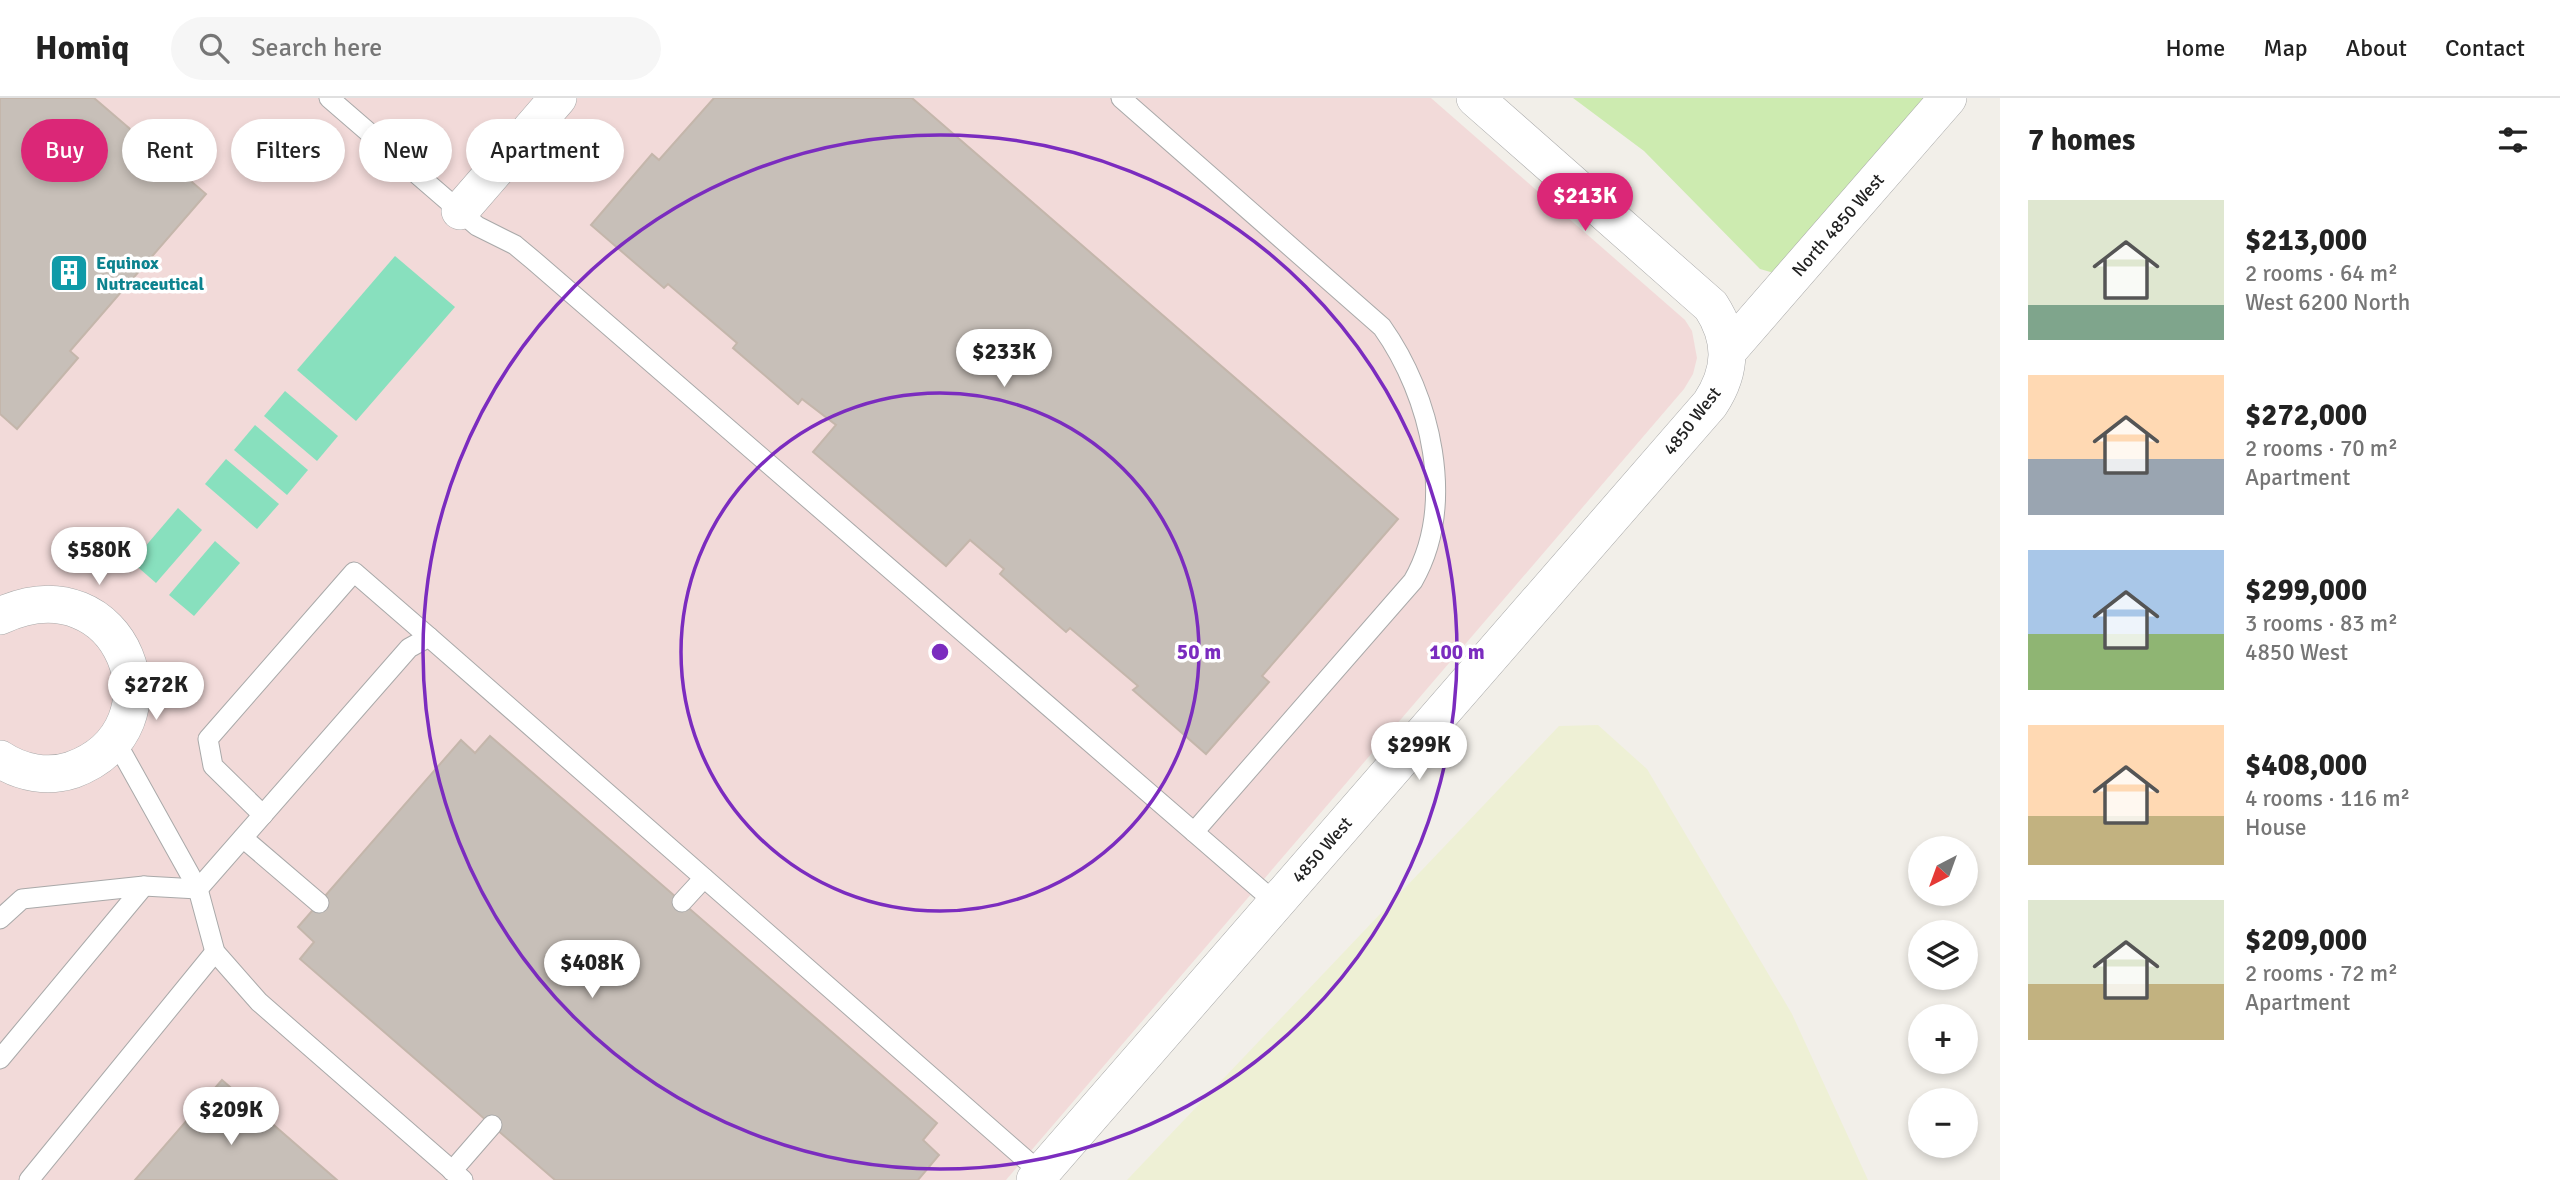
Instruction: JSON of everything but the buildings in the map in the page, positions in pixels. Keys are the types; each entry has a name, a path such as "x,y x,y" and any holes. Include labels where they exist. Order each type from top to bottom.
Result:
{"street":[{"path":"460,211 558,98"},
{"path":"1475,98 1700,295 1720,320 1728,351"},
{"name":"North 4850 West","path":"1728,351 1948,98"},
{"name":"4850 West","path":"1038,1177 1710,404 1727,370 1728,351"},
{"path":"0,616 37,604 57,603 76,608 109,630 129,664 132,684 128,713 115,740 85,765 66,772 46,774 27,772 0,759"}],"lane":[{"path":"329,98 477,226 515,245 533,260 1276,903"},
{"path":"1121,98 1382,327 1401,357 1427,425 1435,468 1428,548 1413,581 1194,832"},
{"path":"262,815 213,766 208,739 354,572 704,877 1038,1177"},
{"path":"198,888 409,648 429,638"},
{"path":"115,740 198,888 215,952 259,1002 457,1175 492,1125"},
{"path":"243,838 319,902"},
{"path":"682,902 704,877"},
{"path":"0,919 22,899 144,886 198,888"},
{"path":"0,1059 144,886"},
{"path":"29,1180 215,952"}],"shaded area":[{"path":"0,98 1431,98 1685,320 1692,331 1697,358 1693,374 1684,389 1006,1180 0,1180"}],"green space":[{"path":"1573,98 1939,98 1784,276 1760,269 1644,151"},
{"path":"395,256 455,307 356,421 297,370"},
{"path":"285,391 338,436 317,461 264,416"},
{"path":"255,425 308,470 287,495 234,450"},
{"path":"226,459 279,504 257,529 205,484"},
{"path":"178,508 202,530 156,583 132,562"},
{"path":"215,541 240,563 194,616 169,595"},
{"path":"1598,725 1647,769 1792,1014 1868,1180 1127,1180 1559,726"}],"place":[{"name":"Equinox Nutraceutical","path":"69,273"}]}
